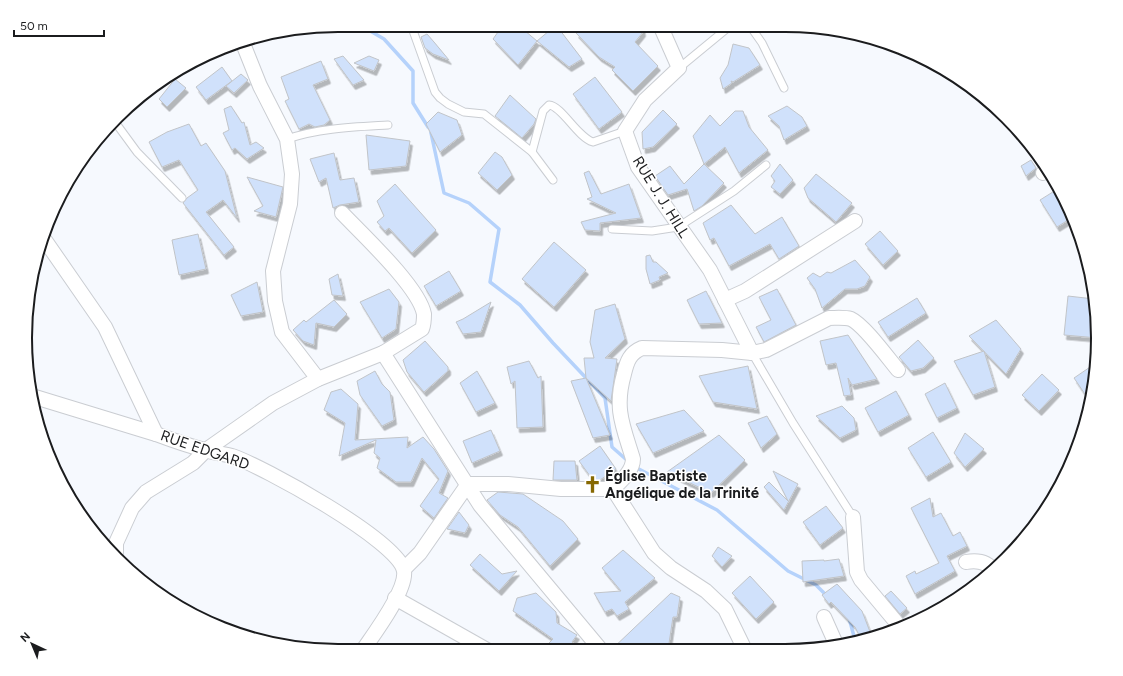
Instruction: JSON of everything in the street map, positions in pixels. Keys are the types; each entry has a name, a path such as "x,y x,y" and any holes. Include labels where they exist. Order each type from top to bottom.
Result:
{"street":[{"path":"625,131 645,100 679,68 663,32"},
{"path":"244,47 260,86 287,139 292,174 290,204 273,271 275,301 282,332 318,380"},
{"name":"RUE J. J. HILL","path":"625,131 638,166 678,227 710,270 752,353"},
{"path":"116,548 116,543 132,508 146,492 193,463 206,450 273,403 318,380 383,353 422,329 424,322 423,312 413,292 394,267 342,213"},
{"path":"725,300 745,291 855,221"},
{"name":"RUE EDGARD","path":"47,243 105,327 156,434 206,450 233,456 285,482 359,526 398,559 404,569"},
{"path":"468,484 508,484 562,490 613,489 632,466 633,459 621,420 618,393 627,362 632,352 642,348 661,347 752,353 766,350 829,318 851,319 860,326 898,370"},
{"path":"383,353 480,505 596,644"},
{"path":"38,398 156,434"},
{"path":"367,644 395,598 404,580 404,569 420,553 468,484"},
{"path":"613,489 654,553 670,568 706,591 725,609 742,644"},
{"path":"853,517 856,572 897,623"},
{"path":"966,562 975,560 989,566"},
{"path":"395,598 476,644"},
{"path":"824,617 834,640"}],"lane":[{"path":"414,32 435,92 440,98 464,112 484,114 532,152 553,180"},
{"path":"679,68 723,32"},
{"path":"754,32 762,43 784,88"},
{"path":"532,152 543,111 549,105 558,110 578,134 593,142 625,131"},
{"path":"287,139 302,134 350,127 388,125"},
{"path":"118,126 137,152 182,198"},
{"path":"612,230 652,231 678,227 734,191 766,165"},
{"path":"752,353 793,423 853,517"}],"building":[{"path":"498,32 526,32 537,41 518,65 493,39"},
{"path":"548,32 561,32 582,59 569,67 537,41"},
{"path":"643,32 635,42 658,66 633,91 612,70 615,67 599,57 576,33"},
{"path":"427,34 449,60 433,54 425,48 421,37"},
{"path":"733,44 749,48 760,65 733,82 731,81 732,83 723,89 720,78 728,65"},
{"path":"343,56 364,80 353,85 334,59"},
{"path":"369,56 379,60 374,71 354,63"},
{"path":"321,61 328,79 313,85 330,120 324,125 315,127 309,124 299,129 285,101 289,99 281,77"},
{"path":"222,67 232,81 206,100 196,87"},
{"path":"241,74 248,80 234,93 226,86"},
{"path":"595,77 622,112 599,129 573,94"},
{"path":"175,79 186,88 167,107 159,99"},
{"path":"510,95 536,119 534,124 522,138 495,116"},
{"path":"231,106 242,123 244,122 250,145 256,142 264,148 247,159 235,148 232,150 223,133 229,130 224,109"},
{"path":"787,106 802,117 807,126 784,140 779,126 768,116"},
{"path":"663,110 677,124 653,147 643,149 642,132"},
{"path":"735,111 743,111 749,127 768,150 739,173 725,147 704,164 693,136 710,115 720,126"},
{"path":"438,112 457,120 462,135 440,152 426,124"},
{"path":"189,124 201,146 206,143 225,171 237,218 223,200 206,212 234,247 224,255 183,203 198,190 179,160 162,167 149,142 167,132"},
{"path":"366,135 410,141 406,166 369,170"},
{"path":"495,152 502,157 512,175 497,190 478,173"},
{"path":"334,153 340,180 354,178 359,202 340,205 333,208 326,178 319,182 310,159"},
{"path":"1031,160 1036,168 1026,176 1021,166"},
{"path":"704,164 724,183 702,206 694,211 687,189 668,195 655,176 670,166 684,184"},
{"path":"780,164 793,180 780,194 771,187 775,181 771,176"},
{"path":"589,171 601,194 629,184 641,218 600,223 600,231 585,230 581,222 616,213 587,199 592,197 584,173"},
{"path":"816,174 852,203 836,222 808,198 804,188"},
{"path":"247,177 283,187 276,217 254,211 263,206"},
{"path":"395,184 436,230 412,253 389,228 385,231 377,222 384,216 377,201"},
{"path":"1053,192 1068,220 1057,227 1040,200"},
{"path":"731,205 755,234 782,217 799,246 779,259 770,244 729,266 714,238 710,240 703,223"},
{"path":"880,231 898,251 883,265 865,244"},
{"path":"198,234 206,269 179,275 172,240"},
{"path":"554,242 586,270 554,307 522,279"},
{"path":"650,255 653,262 656,262 668,273 659,277 660,280 650,284 646,269 646,256"},
{"path":"855,260 870,277 865,286 857,289 845,289 822,308 815,289 807,278 813,273 820,277 827,272 831,273"},
{"path":"449,271 461,291 436,306 424,286"},
{"path":"338,274 343,296 332,295 329,279"},
{"path":"257,282 263,312 241,316 231,295"},
{"path":"389,289 399,302 396,329 382,338 360,302"},
{"path":"777,289 796,325 764,342 756,327 771,320 759,297"},
{"path":"706,291 722,323 699,324 687,300"},
{"path":"1068,296 1088,298 1091,337 1064,335"},
{"path":"917,298 926,313 888,337 878,322"},
{"path":"334,300 347,314 334,327 316,323 314,345 303,341 293,330 304,320 306,322"},
{"path":"491,302 481,332 463,334 456,322"},
{"path":"615,304 625,339 605,358 617,359 611,401 586,378 584,358 594,358 590,342 595,310"},
{"path":"996,320 1021,349 1006,374 969,336"},
{"path":"848,335 877,379 852,385 848,378 851,395 844,396 836,363 826,365 820,341"},
{"path":"918,340 934,358 923,368 911,371 899,357"},
{"path":"425,341 448,367 448,371 424,392 407,372 403,360"},
{"path":"984,351 995,387 973,395 954,361"},
{"path":"529,361 538,378 541,376 543,427 517,428 515,381 511,384 507,367"},
{"path":"748,366 757,409 713,402 699,376"},
{"path":"1089,368 1085,395 1074,378"},
{"path":"375,371 382,384 390,392 394,420 382,426 360,395 357,381"},
{"path":"477,371 495,403 476,412 460,383"},
{"path":"1042,374 1059,390 1039,411 1022,395"},
{"path":"586,378 610,435 593,438 571,381"},
{"path":"945,383 957,408 937,418 925,394"},
{"path":"341,389 358,404 355,440 408,437 407,448 423,437 434,449 448,471 439,493 448,498 434,518 420,506 439,479 422,458 411,482 396,482 377,468 380,458 374,453 376,440 339,456 345,423 324,410 331,392"},
{"path":"896,391 909,415 878,432 865,408"},
{"path":"842,406 854,418 856,430 840,438 816,416"},
{"path":"684,410 704,431 653,453 636,424"},
{"path":"767,416 777,434 761,448 748,423"},
{"path":"491,430 500,451 472,463 463,441"},
{"path":"933,432 951,462 926,477 908,448"},
{"path":"965,433 984,449 965,467 954,453"},
{"path":"719,435 745,460 711,493 667,472"},
{"path":"600,446 616,469 600,480 593,480 579,461"},
{"path":"554,461 575,461 577,480 553,480"},
{"path":"773,471 798,484 784,510 764,487 769,482 788,501"},
{"path":"498,492 523,494 563,521 578,539 550,566 518,527 500,515 487,500"},
{"path":"930,498 933,517 941,513 953,536 960,532 967,546 947,556 955,571 915,594 906,576 915,571 916,574 939,563 911,508"},
{"path":"826,506 843,528 820,545 803,522"},
{"path":"459,512 469,525 465,533 447,529"},
{"path":"718,547 732,556 722,567 712,556"},
{"path":"623,550 655,578 625,602 629,609 617,616 612,609 605,612 594,593 621,591 602,568"},
{"path":"480,554 502,574 517,571 499,591 470,565"},
{"path":"839,559 844,576 803,582 802,561"},
{"path":"750,576 774,602 756,619 732,593"},
{"path":"837,584 862,611 870,632 859,635 855,627 831,602 829,604 822,595"},
{"path":"891,591 907,608 900,614 885,596"},
{"path":"536,593 556,612 557,623 577,635 572,642 574,644 550,644 549,643 553,639 513,611 517,598"},
{"path":"671,593 680,597 677,617 673,617 669,644 617,644"}],"waterway":[{"path":"372,32 384,39 413,71 413,103 428,127"},
{"path":"431,133 444,193 469,203 499,229 490,282 520,305 553,343 605,398 612,447 629,462"},
{"path":"635,467 717,510 788,571 816,585 828,597"},
{"path":"849,618 854,636"}],"place":[{"name":"Église Baptiste Angélique de la Trinité","path":"592,485"}]}
